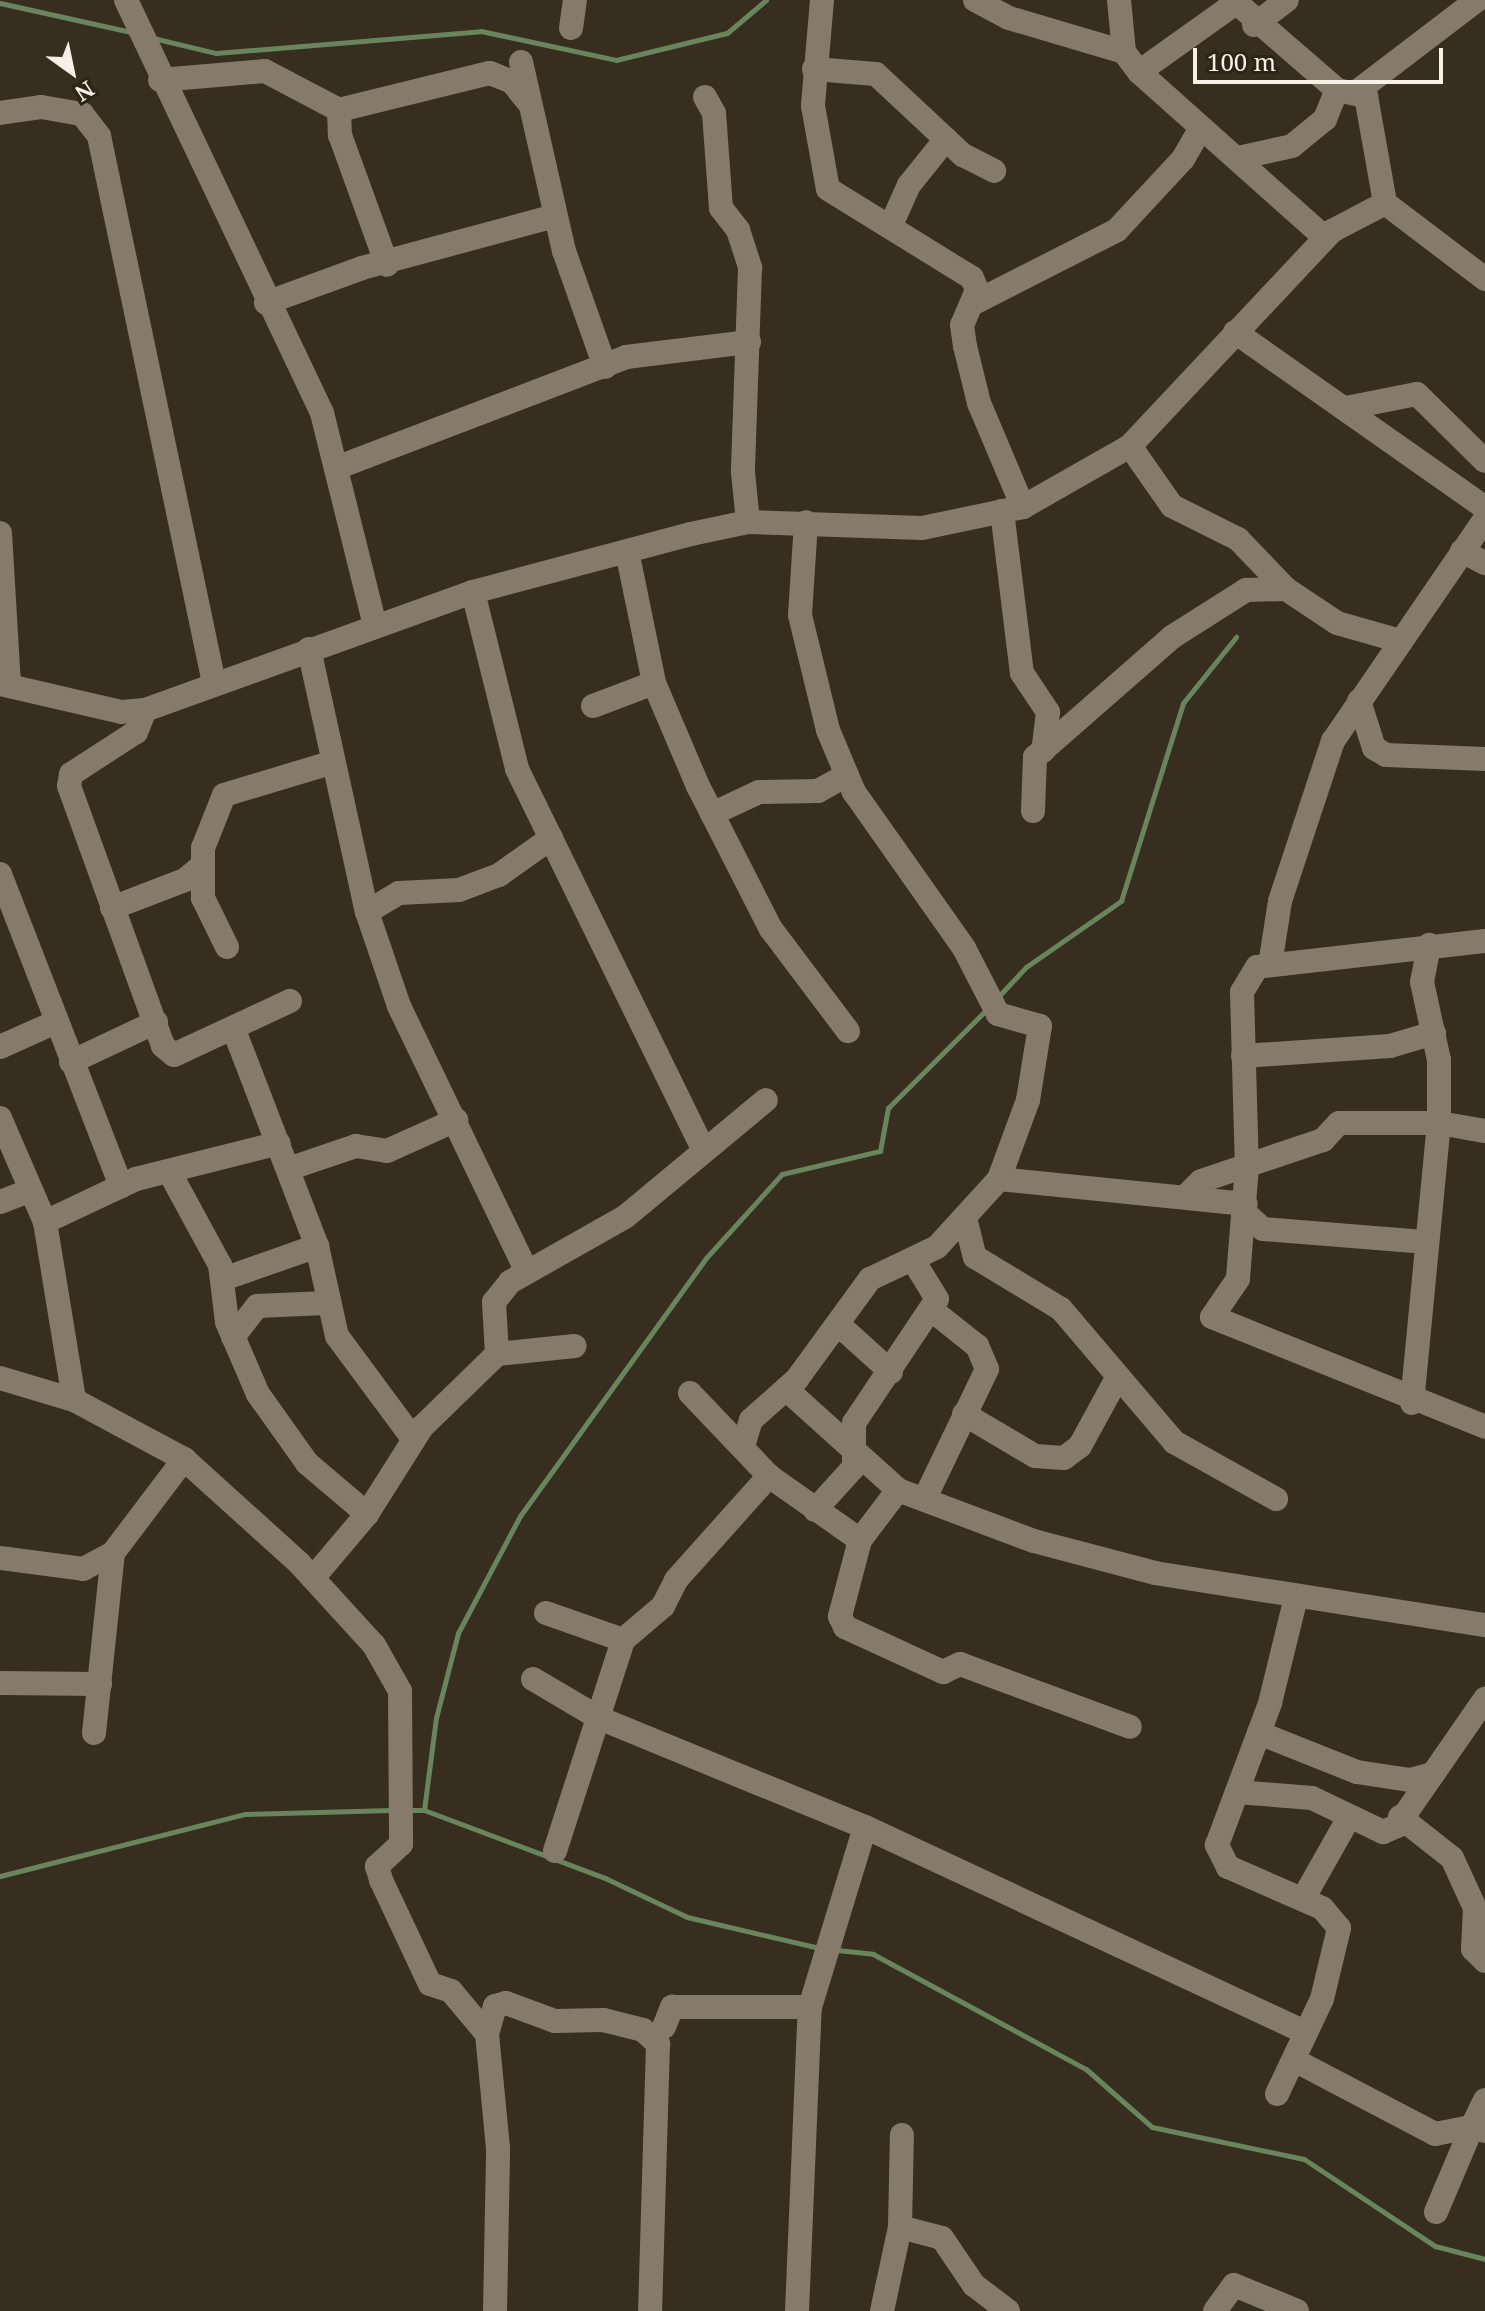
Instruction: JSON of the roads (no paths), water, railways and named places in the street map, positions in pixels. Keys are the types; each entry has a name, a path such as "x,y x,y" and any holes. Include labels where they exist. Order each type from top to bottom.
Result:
{"street":[{"path":"126,0 160,80 322,413 375,625"},
{"path":"571,28 575,0"},
{"path":"822,0 814,69 828,189 960,265 977,290 962,325 965,346 979,403 1013,509 1022,673 1048,712 1043,751"},
{"path":"975,0 1009,18 1124,52"},
{"path":"1119,0 1124,52 1139,72 1199,131 1238,158 1325,238"},
{"path":"1254,25 1287,0"},
{"path":"1238,158 1292,146 1325,119 1348,90 1477,0"},
{"path":"1139,72 1239,2 1254,25 1370,104 1385,203 1485,279"},
{"path":"521,62 555,216 605,367"},
{"path":"814,69 876,74 946,139 994,171"},
{"path":"160,80 265,71 339,110 490,73 512,82 529,103"},
{"path":"705,97 714,113 721,208 738,230 750,268 743,472 748,522"},
{"path":"0,113 41,107 82,114 99,136 214,683"},
{"path":"339,110 340,135 387,265"},
{"path":"972,304 1117,230 1183,159 1199,131"},
{"path":"891,225 909,185 946,139"},
{"path":"0,533 4,685 121,712 145,710 473,592 748,522 922,528 1013,509 1130,446 1325,238 1385,203"},
{"path":"266,303 555,216"},
{"path":"1235,332 1485,508"},
{"path":"336,468 605,367 662,350 749,342"},
{"path":"1346,408 1417,394 1485,461"},
{"path":"1130,446 1172,506 1238,539 1286,589 1337,623 1400,641"},
{"path":"1270,965 1280,901 1333,741 1485,519"},
{"path":"743,1446 751,1420 786,1389 839,1325 870,1279 913,1260 966,1222 999,1179 1028,1100 1040,1026 998,1014 964,948 889,850 847,775 828,730 800,615 806,522"},
{"path":"627,551 654,683 712,814 771,929 848,1031"},
{"path":"1462,551 1485,563"},
{"path":"1033,811 1033,768 1043,751 1214,606 1246,590 1286,589"},
{"path":"473,592 517,769 702,1146"},
{"path":"309,649 330,763 367,912 399,1006 527,1272"},
{"path":"593,706 654,683"},
{"path":"1359,701 1374,748 1386,755 1485,759"},
{"path":"145,710 136,732 71,774 112,908 156,1022 174,1055 234,1030 290,1001"},
{"path":"227,947 203,898 203,865 224,795 330,763"},
{"path":"712,814 759,792 818,791 847,775"},
{"path":"367,912 399,893 459,890 499,875 551,838"},
{"path":"112,908 185,880 203,865"},
{"path":"0,874 121,1186"},
{"path":"1485,941 1257,967 1242,992 1246,1208 1235,1290 1212,1317 1412,1403 1485,1427"},
{"path":"1412,1403 1439,1123 1434,1033 1422,982 1429,945"},
{"path":"0,1047 56,1022"},
{"path":"71,1062 156,1022"},
{"path":"234,1030 317,1246 326,1303 337,1336 414,1440"},
{"path":"1243,1056 1390,1046 1434,1033"},
{"path":"504,1348 494,1302 527,1272 625,1217 702,1146 766,1100"},
{"path":"0,1118 5,1146 26,1192 45,1222 74,1400"},
{"path":"288,1169 356,1146 387,1151 456,1120"},
{"path":"1186,1196 1201,1181 1323,1140 1339,1123 1439,1123 1485,1131"},
{"path":"45,1222 121,1186 279,1143"},
{"path":"170,1173 198,1215 223,1279 233,1337 258,1394 307,1463 367,1514"},
{"path":"999,1179 1186,1196 1246,1208 1263,1229 1426,1242"},
{"path":"0,1202 26,1192"},
{"path":"966,1222 975,1257 1061,1309 1116,1380 1174,1442 1276,1499"},
{"path":"223,1279 317,1246"},
{"path":"815,1510 854,1467 857,1452 854,1423 933,1311 934,1289 913,1260"},
{"path":"233,1337 257,1306 326,1303"},
{"path":"925,1498 987,1369 984,1358 933,1311"},
{"path":"839,1325 891,1372"},
{"path":"313,1578 367,1514 414,1440 504,1348 575,1346"},
{"path":"0,1378 74,1400 184,1459 313,1578 374,1645 400,1691 401,1844 377,1866 381,1880 430,1984 451,1991 487,2034"},
{"path":"964,1414 1035,1456 1064,1458 1080,1446 1116,1380"},
{"path":"786,1389 898,1490 1034,1541 1155,1573 1485,1625"},
{"path":"690,1393 769,1476 860,1540"},
{"path":"0,1558 83,1569 113,1553 184,1459"},
{"path":"555,1851 577,1765 599,1718 623,1640 663,1606 676,1580 769,1476"},
{"path":"898,1490 860,1540 840,1616 854,1633 943,1672 960,1664 1130,1727"},
{"path":"94,1733 112,1599 113,1553"},
{"path":"83,1569 112,1599"},
{"path":"1277,2094 1296,2061 1304,2032 1338,1957 1339,1928 1334,1916 1303,1899 1228,1867 1220,1855 1237,1792 1259,1733 1296,1597"},
{"path":"546,1613 623,1640"},
{"path":"533,1679 599,1718 865,1827 1304,2032"},
{"path":"0,1683 100,1684"},
{"path":"1237,1792 1312,1798 1348,1819 1383,1832 1400,1817 1433,1774 1485,1699"},
{"path":"1259,1733 1357,1772 1410,1780 1433,1774"},
{"path":"1400,1817 1452,1858 1475,1908 1473,1949 1485,1961"},
{"path":"1303,1899 1348,1819"},
{"path":"797,2311 813,1996 865,1827"},
{"path":"664,2027 672,2007 813,1996"},
{"path":"495,2311 498,2148 487,2034 495,2006 506,2003 555,2021 603,2020 643,2030 658,2044 650,2311"},
{"path":"1296,2061 1435,2134 1478,2129"},
{"path":"1436,2212 1478,2129 1485,2100"},
{"path":"882,2311 900,2227 902,2135"},
{"path":"900,2227 942,2238 974,2285 1008,2311"},
{"path":"1215,2311 1234,2285 1297,2311"}],"waterway":[{"path":"153,38 216,53 481,31 616,60 727,33 766,0"},
{"path":"0,3 131,32"},
{"path":"997,998 1026,967 1121,901 1183,703 1236,637"},
{"path":"424,1810 436,1718 458,1633 520,1516 706,1258 782,1174 880,1151 888,1108 987,1009"},
{"path":"0,1876 245,1814 392,1810"},
{"path":"406,1810 424,1810 605,1878 687,1917 819,1948"},
{"path":"837,1950 873,1954 1086,2069 1152,2127 1304,2159 1435,2246 1485,2259"}]}
